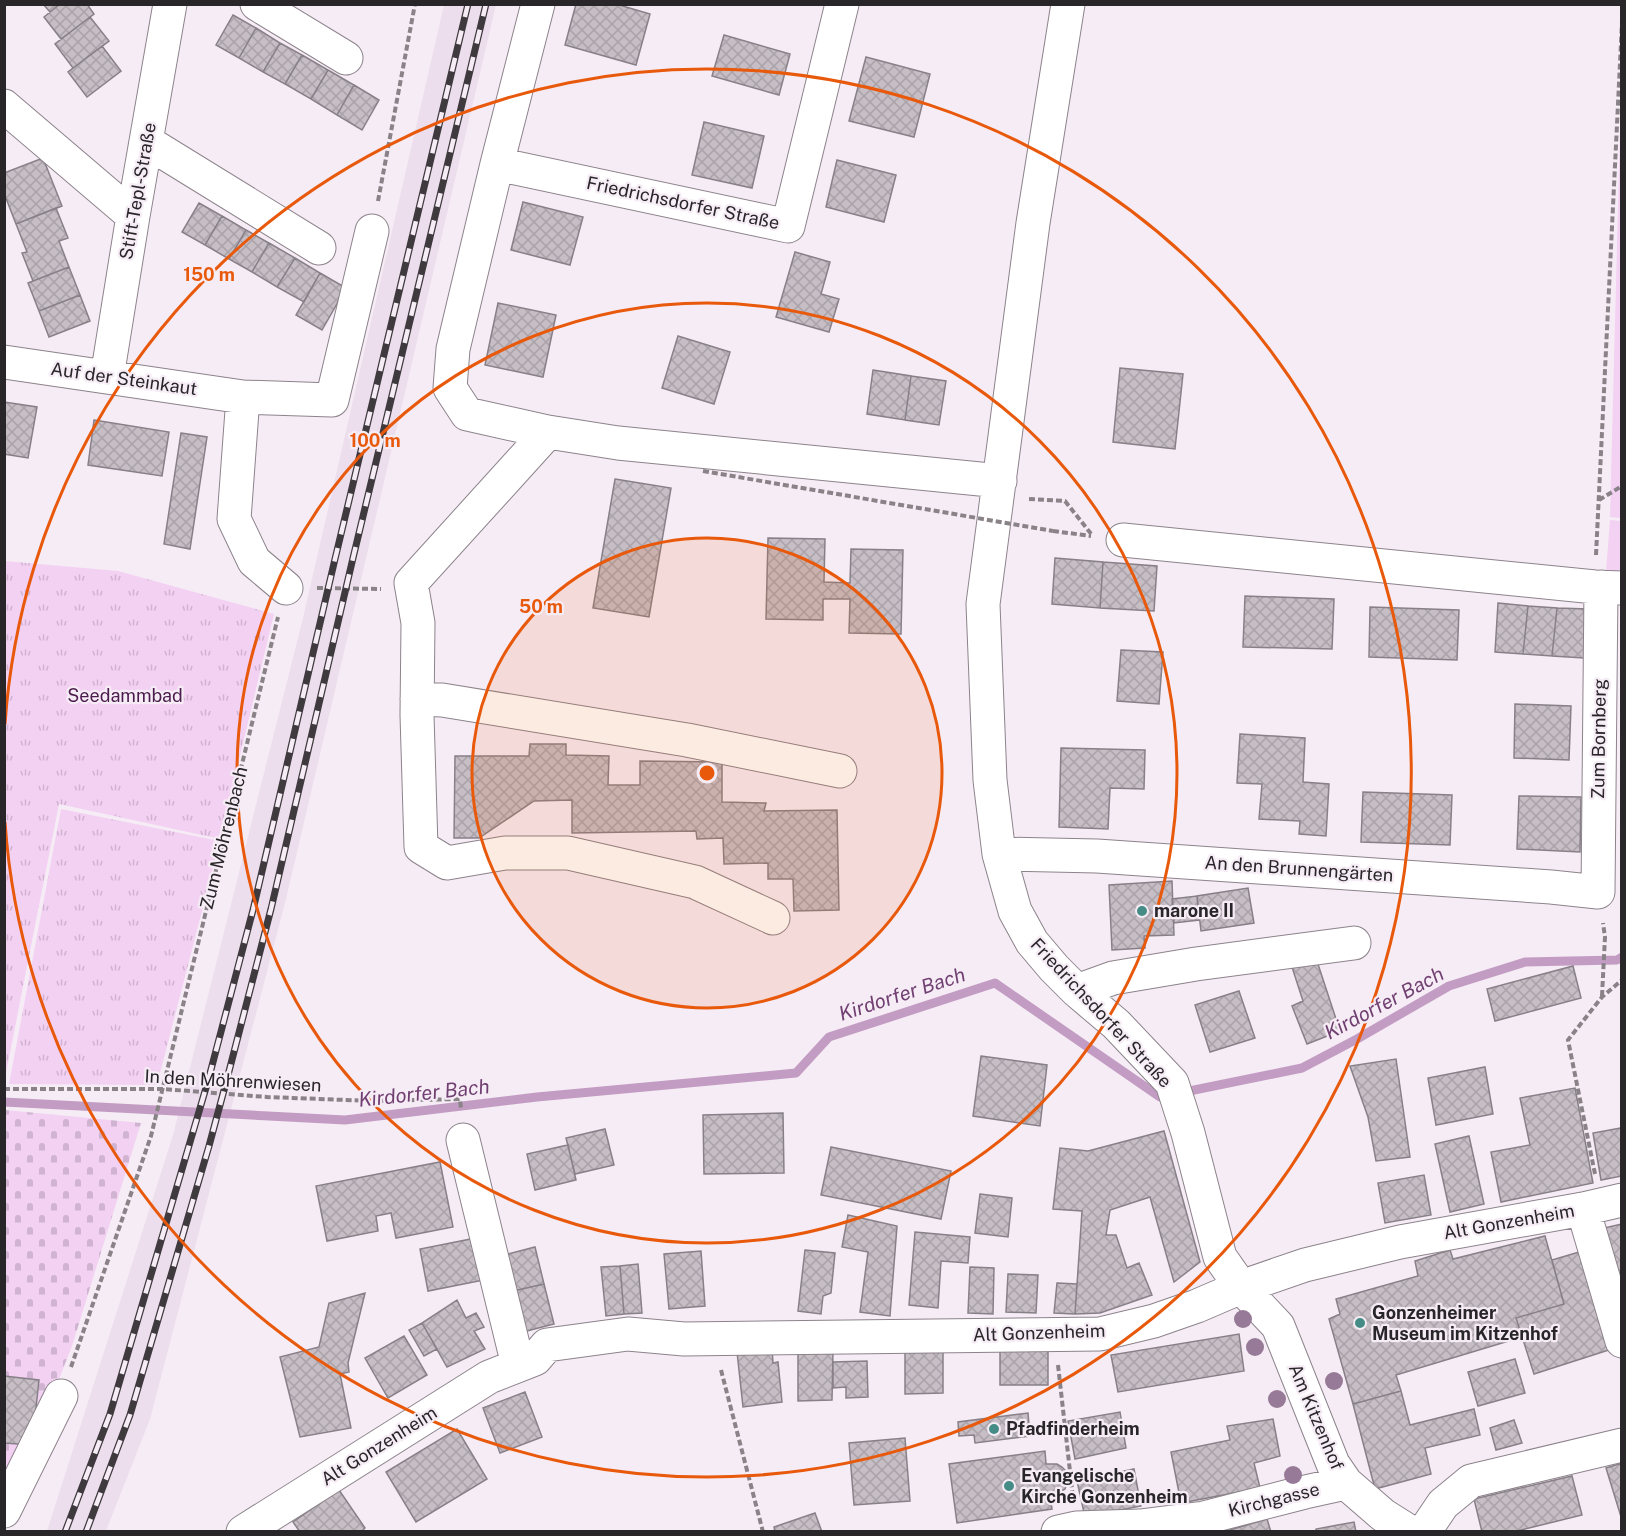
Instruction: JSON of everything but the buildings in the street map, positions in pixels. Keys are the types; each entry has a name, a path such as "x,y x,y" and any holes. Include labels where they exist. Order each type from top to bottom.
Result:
{"street":[{"path":"257,4 346,58"},
{"path":"538,4 453,349 450,388 466,414 548,432 618,443 998,489"},
{"name":"Friedrichsdorfer Straße","path":"497,164 788,226 842,4"},
{"name":"Friedrichsdorfer Straße","path":"1068,4 1033,224 983,604 990,780 999,854 1015,911 1032,942 1054,968 1116,1024 1172,1083 1188,1133 1220,1257 1241,1287"},
{"name":"Stift-Tepl-Straße","path":"107,377 147,142 165,8"},
{"path":"4,106 133,216"},
{"path":"147,142 319,248"},
{"name":"Auf der Steinkaut","path":"4,362 243,397 332,400 372,231"},
{"path":"243,397 234,519 254,561 286,588"},
{"path":"548,432 411,583 418,623 417,699 421,847 447,863 505,853 568,853 695,882 773,918"},
{"path":"1108,538 1606,588"},
{"name":"Zum Bornberg","path":"1598,892 1606,588"},
{"path":"417,699 442,700 687,740 840,771"},
{"name":"An den Brunnengärten","path":"999,854 1097,856 1598,892"},
{"path":"1077,991 1113,978 1196,964 1354,943"},
{"path":"463,1140 518,1365"},
{"path":"1602,1204 1622,1341"},
{"name":"Alt Gonzenheim","path":"243,1532 489,1377 535,1359 547,1345 628,1334 713,1339 1100,1334 1154,1321 1305,1265 1400,1242 1602,1204"},
{"name":"Am Kitzenhof","path":"1241,1287 1278,1326 1332,1464 1346,1483 1383,1515 1410,1532"},
{"path":"4,1511 61,1396"},
{"path":"1424,1532 1443,1504 1471,1481 1622,1445"},
{"name":"Kirchgasse","path":"1067,1530 1141,1529 1204,1518 1346,1483"}],"path":[{"path":"372,231 416,4"},
{"path":"1606,588 1599,500 1622,22"},
{"path":"703,471 1053,531 1108,538"},
{"path":"1599,500 1622,486"},
{"path":"998,489 1065,501 1108,538"},
{"path":"286,588 393,589 411,583"},
{"name":"Zum Möhrenbach","path":"61,1396 151,1136 286,588"},
{"path":"1602,997 1605,937"},
{"path":"1602,1204 1568,1040 1602,997 1622,980"},
{"name":"In den Möhrenwiesen","path":"4,1089 163,1089 267,1097 373,1101 460,1100"},
{"path":"1054,1335 1067,1530"},
{"path":"713,1339 763,1532"}],"shaded area":[{"path":"444,5 496,5 286,899 150,1419 106,1531 47,1531 173,1135 303,618"}],"green space":[{"path":"1620,129 1622,129 1621,518 1610,517"},
{"path":"1610,520 1621,521 1621,573 1606,572"},
{"name":"Seedammbad","path":"5,561 118,571 274,614 220,839 59,804 5,1078"},
{"path":"61,809 220,841 157,1085 9,1084"},
{"path":"5,1110 141,1123 72,1346 29,1455 5,1505"}],"waterway":[{"name":"Kirdorfer Bach","path":"4,1102 345,1120 537,1097 796,1073 829,1037 995,983 1160,1097 1302,1068 1449,986 1525,962 1617,960 1622,957"}],"railway":[{"path":"65,1532 110,1414 208,1081 253,910 468,4"},
{"path":"86,1532 130,1415 227,1079 271,909 486,4"}],"place":[{"name":"marone II","path":"1142,911"},
{"name":"Gonzenheimer Museum im Kitzenhof","path":"1360,1323"},
{"name":"Pfadfinderheim","path":"994,1429"},
{"name":"Evangelische Kirche Gonzenheim","path":"1009,1486"}]}
